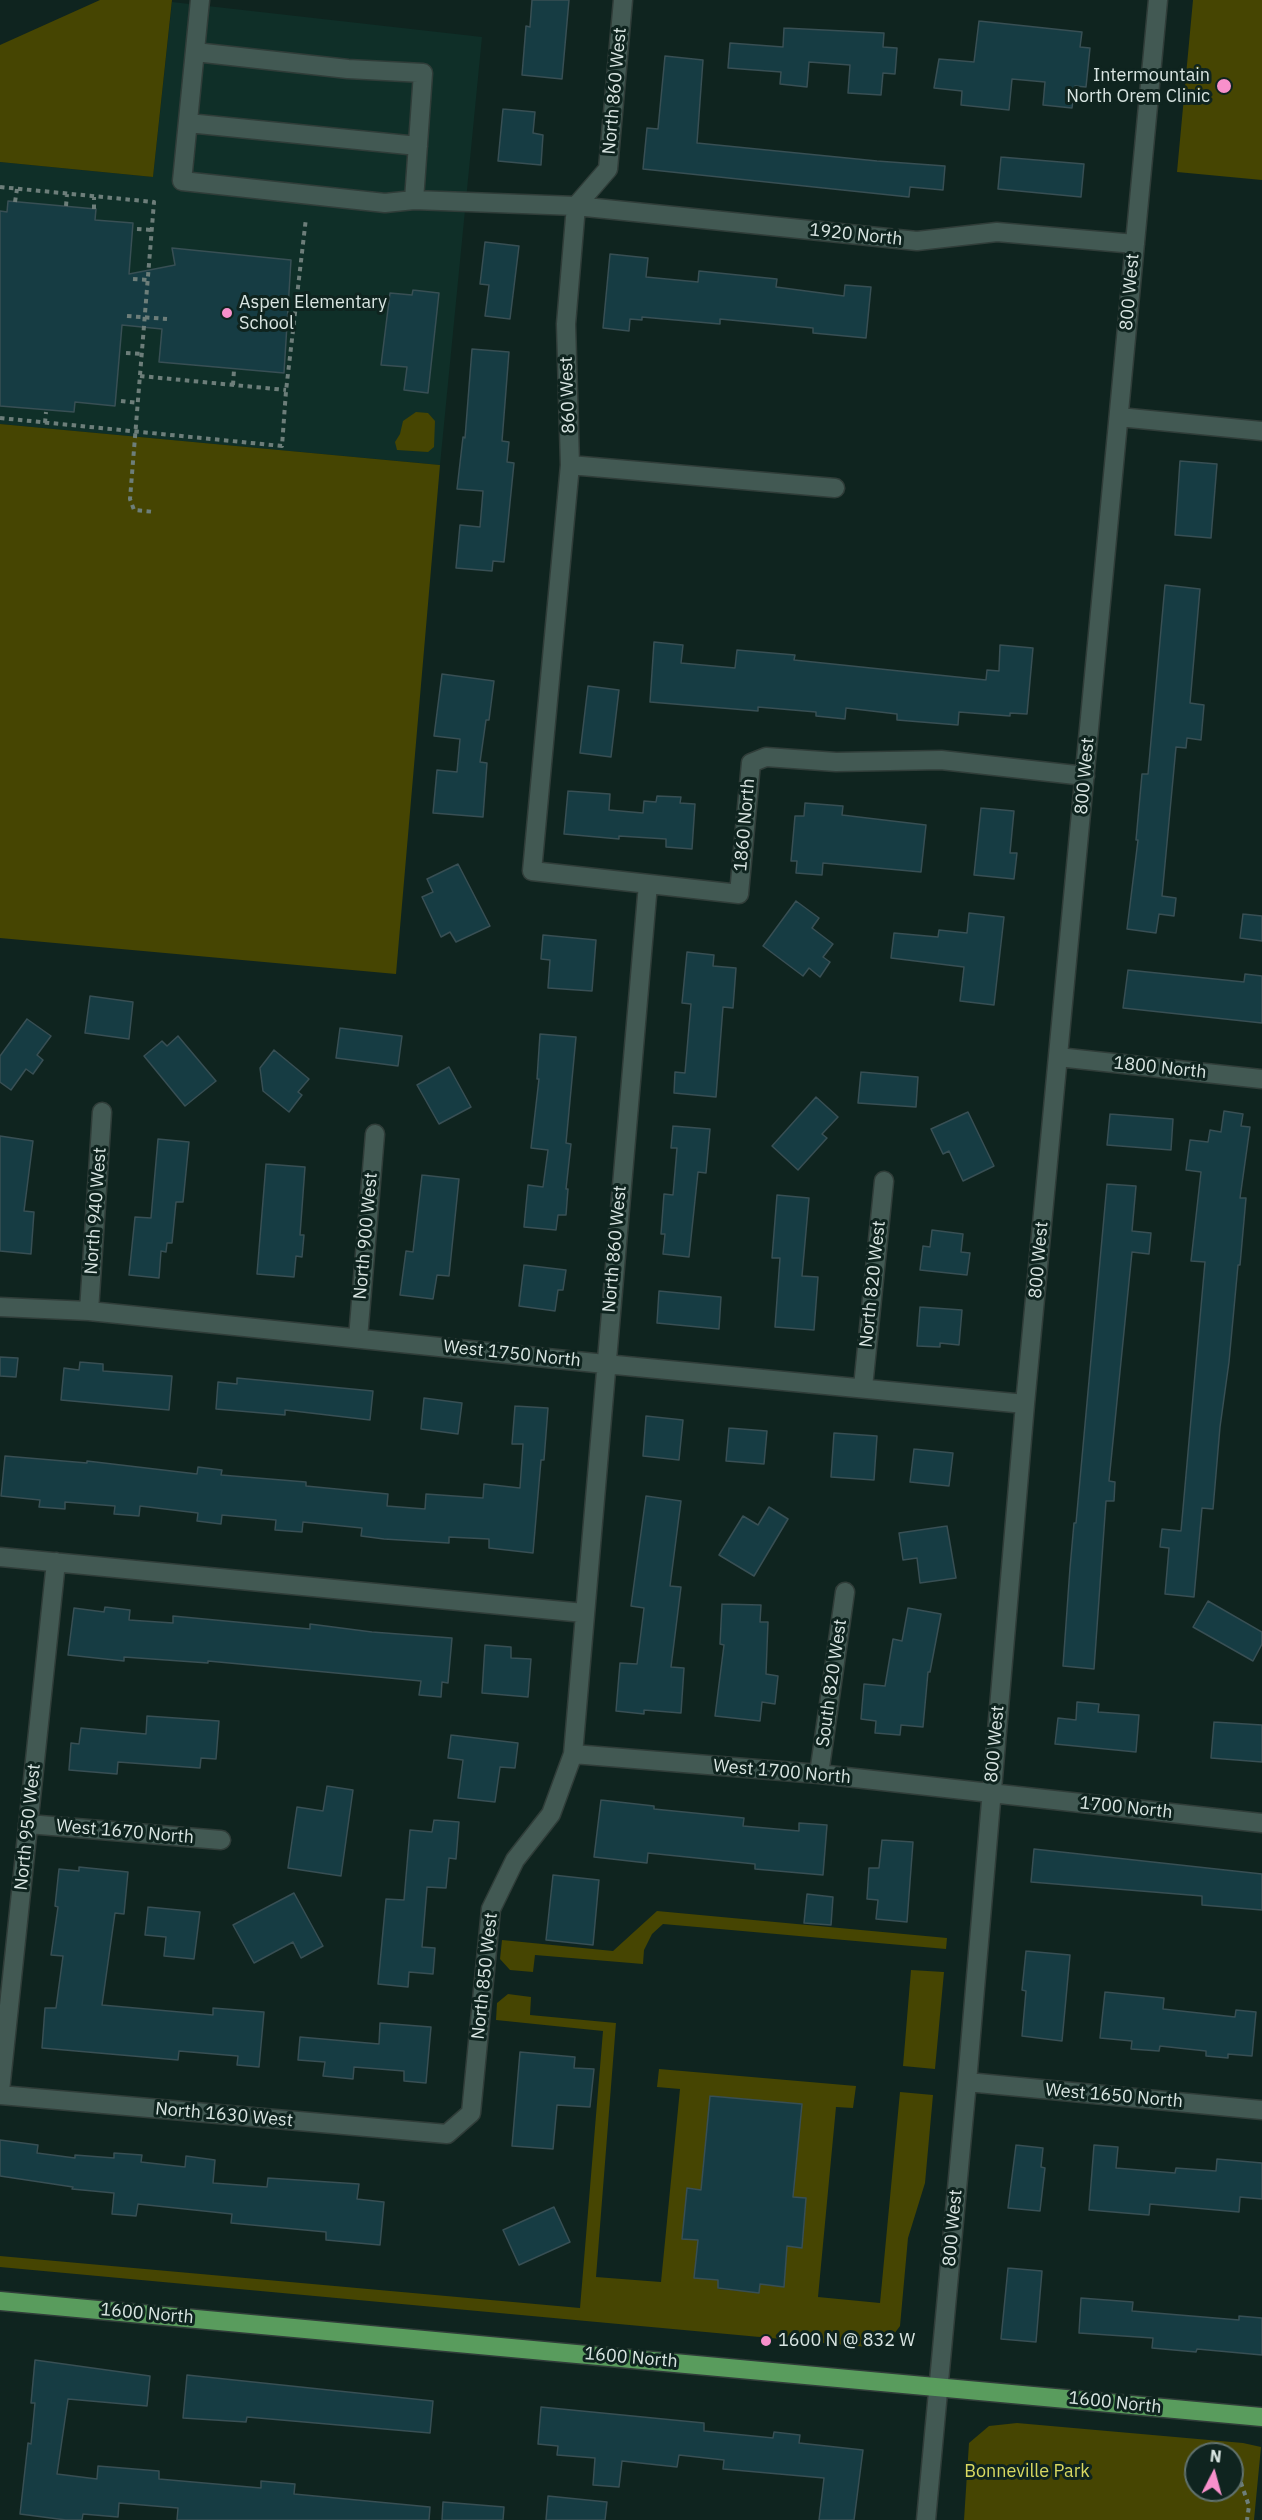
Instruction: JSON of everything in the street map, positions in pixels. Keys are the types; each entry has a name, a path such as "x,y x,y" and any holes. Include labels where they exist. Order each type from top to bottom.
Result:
{"main road":[{"name":"1600 North","path":"0,2301 1262,2417"}],"street":[{"path":"200,0 188,123 418,146"},
{"name":"North 860 West","path":"576,206 608,169 623,0"},
{"name":"800 West","path":"926,2520 967,2082 1025,1404 1158,0"},
{"path":"195,52 348,69 423,73 414,200"},
{"name":"1920 North","path":"188,123 182,182 385,203 414,200 576,206 917,241 998,231 1135,244"},
{"name":"860 West","path":"542,752 570,465 566,324 576,206"},
{"path":"1119,417 1262,431"},
{"path":"570,465 835,488"},
{"name":"1860 North","path":"542,752 532,871 739,894 751,763 766,757 836,762 941,760 1085,776"},
{"name":"North 860 West","path":"584,1613 648,884"},
{"name":"1800 North","path":"1058,1057 1262,1079"},
{"name":"North 940 West","path":"89,1311 102,1112"},
{"name":"North 900 West","path":"358,1338 375,1134"},
{"name":"North 820 West","path":"863,1387 884,1182"},
{"name":"West 1750 North","path":"0,1306 89,1311 1025,1404"},
{"path":"0,1557 584,1613"},
{"name":"North 950 West","path":"0,2093 56,1562"},
{"name":"South 820 West","path":"819,1774 845,1592"},
{"name":"North 850 West","path":"447,2134 471,2113 490,1909 515,1860 551,1815 573,1754 584,1613"},
{"name":"West 1700 North","path":"573,1754 819,1774 991,1794"},
{"name":"1700 North","path":"991,1794 1262,1823"},
{"name":"West 1670 North","path":"28,1824 221,1840"},
{"name":"West 1650 North","path":"967,2082 1262,2110"},
{"name":"North 1630 West","path":"0,2093 447,2134"}],"path":[{"path":"0,187 154,202 130,500 134,510 155,512"},
{"path":"15,202 17,189"},
{"path":"66,206 68,194"},
{"path":"94,196 94,209"},
{"path":"0,418 282,446 286,390 306,218"},
{"path":"137,229 152,230"},
{"path":"133,279 148,280"},
{"path":"127,316 167,319"},
{"path":"126,353 142,354"},
{"path":"233,385 234,370"},
{"path":"140,376 286,390"},
{"path":"121,401 138,403"},
{"path":"45,423 46,412"},
{"path":"1244,2492 1249,2506 1247,2520"}],"shaded area":[{"name":"Aspen Elementary School","path":"172,2 482,37 440,465 0,424 0,162 153,177"}],"green space":[{"path":"100,0 172,0 153,177 0,162 0,45"},
{"name":"Intermountain North Orem Clinic","path":"1193,0 1262,0 1262,180 1177,172"},
{"path":"416,412 428,413 435,421 434,447 428,452 397,450 395,442 400,434 403,421"},
{"path":"0,424 440,465 396,974 0,938"},
{"path":"657,1911 947,1938 946,1949 663,1924 652,1934 644,1950 643,1964 535,1955 533,1972 510,1970 500,1959 502,1940 613,1951"},
{"path":"911,1970 944,1972 935,2069 903,2066"},
{"path":"508,1994 531,1997 530,2015 616,2023 596,2277 661,2282 680,2089 657,2087 659,2069 856,2086 853,2108 836,2107 818,2297 880,2303 900,2092 933,2095 925,2183 908,2238 900,2326 894,2334 879,2348 0,2267 0,2256 580,2308 603,2031 496,2020 497,2003","holes":["710,2096 802,2104 793,2197 806,2199 802,2247 787,2246 784,2286 760,2284 759,2292 718,2289 718,2280 695,2278 698,2240 682,2238 687,2188 701,2190"]},
{"name":"Bonneville Park","path":"1017,2423 1232,2442 1184,2442 1184,2502 1244,2502 1244,2443 1261,2447 1254,2520 964,2520 969,2443 989,2426"}],"building":[{"path":"532,0 569,0 562,79 522,75 526,26 530,27"},
{"path":"979,21 1082,32 1080,47 1090,48 1086,87 1075,86 1072,108 1043,105 1045,82 1012,79 1009,110 961,105 962,91 934,88 939,59 974,62"},
{"path":"784,28 884,33 883,47 897,48 895,74 883,73 881,95 848,93 850,65 809,62 807,87 780,84 781,72 728,68 730,43 783,47"},
{"path":"665,56 703,60 697,143 945,166 943,190 910,187 909,197 643,169 647,128 658,129"},
{"path":"503,109 535,112 533,133 543,135 541,165 498,161"},
{"path":"1001,157 1084,164 1081,197 998,189"},
{"path":"8,201 96,209 95,220 133,223 129,274 175,265 172,248 291,260 284,373 159,362 162,329 122,325 115,406 75,402 74,412 0,406 0,211 7,212"},
{"path":"485,242 519,246 510,319 485,316 489,285 480,284"},
{"path":"610,254 648,258 646,277 698,282 699,271 777,279 776,287 844,296 845,285 871,287 866,338 813,333 813,328 720,319 720,324 642,317 642,320 630,319 629,331 603,328"},
{"path":"413,290 439,293 428,393 404,390 407,367 381,365 390,293 412,295"},
{"path":"472,349 509,352 502,441 509,442 507,462 514,463 504,562 493,561 492,571 456,568 460,525 480,527 483,491 457,489 463,437 465,438"},
{"path":"1180,461 1217,464 1211,538 1175,535"},
{"path":"1165,585 1200,589 1190,703 1204,705 1201,740 1187,738 1186,748 1176,747 1162,896 1176,898 1174,916 1159,914 1156,933 1127,929 1138,840 1136,840 1142,774 1148,774"},
{"path":"654,642 683,645 681,663 735,668 737,650 795,655 794,660 986,680 987,670 999,671 1000,645 1033,648 1027,714 1010,713 1010,716 959,712 958,725 897,720 897,714 846,708 845,719 816,716 816,712 758,707 758,711 650,702"},
{"path":"442,674 494,681 480,762 487,763 483,817 433,813 437,770 457,772 460,739 434,736"},
{"path":"588,686 619,690 611,757 580,753"},
{"path":"568,791 610,794 609,810 643,813 644,801 656,802 657,796 681,797 680,803 695,804 692,849 666,847 666,839 619,836 619,839 564,834"},
{"path":"805,803 843,806 842,815 926,825 921,872 823,863 822,875 796,873 797,861 791,861 795,816 804,816"},
{"path":"981,808 1014,811 1010,853 1017,853 1014,879 974,875"},
{"path":"458,864 490,926 456,942 450,932 441,937 422,897 433,892 427,879"},
{"path":"796,901 819,918 812,928 833,944 823,957 830,962 820,977 809,968 803,976 763,946"},
{"path":"969,913 1004,917 994,1005 960,1001 964,967 891,958 894,933 938,937 939,930 967,933"},
{"path":"1243,914 1262,916 1262,941 1240,938"},
{"path":"543,935 596,940 592,991 548,988 550,960 541,959"},
{"path":"687,952 714,955 713,966 736,968 733,1008 723,1007 716,1097 674,1093 675,1072 685,1073 691,1004 682,1003"},
{"path":"1128,970 1244,982 1245,974 1262,976 1262,1023 1123,1008"},
{"path":"90,996 133,1002 129,1039 85,1033"},
{"path":"27,1019 51,1036 37,1055 43,1060 33,1074 26,1069 11,1090 0,1082 0,1056"},
{"path":"340,1028 402,1036 398,1066 336,1058"},
{"path":"540,1034 576,1037 566,1143 571,1144 566,1189 568,1189 566,1215 558,1215 556,1230 524,1227 528,1185 543,1187 548,1150 531,1148 539,1079 537,1079"},
{"path":"178,1036 216,1081 185,1106 144,1056 162,1041 167,1046"},
{"path":"274,1050 309,1079 298,1092 302,1095 289,1112 263,1091 260,1068"},
{"path":"449,1067 471,1107 439,1124 417,1085"},
{"path":"861,1072 918,1077 916,1107 858,1103"},
{"path":"816,1097 838,1117 822,1134 827,1138 798,1170 772,1146"},
{"path":"1224,1111 1243,1114 1241,1126 1250,1127 1240,1198 1246,1198 1213,1509 1202,1508 1194,1597 1165,1594 1169,1548 1160,1547 1162,1529 1181,1531 1205,1262 1191,1261 1201,1172 1186,1170 1190,1140 1208,1142 1210,1130 1221,1132"},
{"path":"968,1112 994,1166 963,1181 949,1151 943,1154 931,1129"},
{"path":"1110,1114 1173,1119 1171,1150 1107,1145"},
{"path":"673,1126 710,1129 706,1173 698,1172 689,1257 663,1254 665,1234 661,1234 664,1194 673,1195 677,1148 671,1148"},
{"path":"0,1136 33,1141 24,1211 34,1212 31,1254 0,1251"},
{"path":"158,1139 189,1142 183,1202 176,1202 172,1243 167,1243 166,1252 161,1251 159,1278 129,1275 135,1217 151,1218"},
{"path":"266,1164 305,1167 300,1235 304,1235 302,1257 296,1256 294,1277 257,1274"},
{"path":"422,1175 459,1179 449,1276 437,1275 433,1299 400,1295 406,1251 413,1252"},
{"path":"1107,1184 1136,1186 1132,1231 1151,1233 1149,1254 1132,1252 1109,1481 1115,1482 1114,1501 1106,1501 1094,1669 1063,1666 1074,1523 1076,1523"},
{"path":"777,1195 809,1198 802,1276 818,1277 814,1330 775,1327 780,1258 772,1258"},
{"path":"932,1230 963,1234 961,1252 970,1253 967,1275 920,1270 923,1246 930,1247"},
{"path":"524,1265 566,1270 563,1290 558,1290 555,1311 519,1306"},
{"path":"659,1291 721,1297 719,1329 657,1323"},
{"path":"920,1307 962,1310 959,1345 940,1343 940,1347 917,1346"},
{"path":"0,1357 18,1358 16,1377 0,1376"},
{"path":"80,1362 103,1364 103,1371 172,1376 169,1410 61,1400 64,1368 79,1370"},
{"path":"237,1378 373,1391 370,1420 285,1410 285,1415 216,1409 218,1382 237,1384"},
{"path":"424,1398 462,1403 458,1434 421,1429"},
{"path":"515,1406 548,1408 533,1553 489,1548 489,1539 449,1537 449,1543 384,1539 361,1536 362,1528 303,1522 302,1532 275,1530 276,1520 222,1515 221,1524 197,1521 198,1513 140,1506 139,1516 114,1514 115,1506 65,1502 65,1509 39,1507 40,1500 1,1496 5,1456 87,1463 87,1461 197,1474 198,1467 222,1470 221,1475 306,1482 306,1486 388,1494 387,1506 425,1509 426,1494 483,1498 484,1484 520,1488 523,1444 512,1444"},
{"path":"646,1416 683,1420 679,1460 643,1456"},
{"path":"729,1428 767,1431 764,1464 726,1461"},
{"path":"834,1433 877,1436 874,1480 831,1477"},
{"path":"914,1449 953,1453 949,1486 910,1482"},
{"path":"646,1496 681,1501 670,1586 681,1587 671,1667 684,1668 681,1713 644,1710 644,1714 616,1711 620,1663 637,1664 644,1608 631,1606"},
{"path":"769,1507 788,1519 754,1576 719,1555 743,1516 758,1525"},
{"path":"947,1526 956,1578 920,1583 917,1558 903,1560 899,1533"},
{"path":"1208,1601 1262,1632 1262,1644 1253,1661 1193,1627"},
{"path":"722,1604 761,1605 760,1622 768,1622 766,1674 778,1676 775,1704 762,1702 760,1721 715,1716 724,1645 720,1644"},
{"path":"105,1607 130,1610 129,1620 173,1623 173,1616 310,1629 310,1624 372,1632 452,1638 448,1683 442,1682 441,1697 419,1695 421,1681 208,1661 208,1663 124,1657 124,1661 68,1655 74,1608 104,1612"},
{"path":"908,1608 941,1614 930,1672 928,1672 923,1727 901,1725 900,1735 875,1733 876,1721 861,1719 864,1684 885,1686 893,1639 902,1641"},
{"path":"485,1645 511,1647 511,1658 531,1659 528,1697 482,1693"},
{"path":"1077,1702 1099,1704 1098,1712 1139,1715 1136,1752 1055,1744 1058,1718 1076,1720"},
{"path":"147,1716 219,1721 216,1759 201,1758 200,1768 118,1762 117,1774 69,1770 71,1743 79,1744 81,1728 146,1734"},
{"path":"1214,1722 1262,1725 1262,1762 1211,1758"},
{"path":"451,1735 518,1743 515,1768 500,1767 495,1802 458,1798 463,1760 448,1758"},
{"path":"327,1786 353,1790 341,1876 288,1868 297,1807 323,1811"},
{"path":"601,1800 654,1806 654,1809 744,1818 743,1826 799,1831 799,1823 827,1825 823,1875 755,1869 755,1864 648,1853 647,1863 594,1857"},
{"path":"434,1820 459,1822 456,1859 449,1858 446,1888 427,1887 422,1947 435,1948 433,1974 409,1972 408,1987 378,1984 386,1899 404,1900 410,1830 432,1832"},
{"path":"882,1840 913,1842 907,1922 876,1919 878,1900 867,1899 869,1868 879,1868"},
{"path":"1034,1849 1262,1874 1262,1910 1202,1905 1202,1896 1031,1882"},
{"path":"79,1867 128,1872 124,1914 115,1913 102,2005 213,2015 213,2008 264,2012 259,2067 237,2065 238,2056 179,2051 178,2060 42,2048 45,2008 56,2008 63,1956 51,1955 58,1907 55,1906 59,1869 79,1871"},
{"path":"553,1875 599,1880 593,1945 546,1940"},
{"path":"294,1893 323,1946 301,1958 293,1942 254,1963 233,1925"},
{"path":"807,1894 833,1897 831,1925 804,1923"},
{"path":"148,1907 200,1912 194,1959 164,1956 166,1937 145,1935"},
{"path":"1026,1951 1070,1955 1062,2041 1022,2036 1026,1991 1022,1990"},
{"path":"1105,1992 1164,1998 1163,2009 1235,2017 1236,2010 1256,2012 1252,2056 1228,2054 1228,2058 1206,2056 1206,2051 1160,2046 1159,2051 1131,2049 1132,2041 1100,2038"},
{"path":"380,2023 431,2027 426,2083 404,2081 404,2071 354,2067 353,2079 323,2076 325,2062 298,2060 300,2037 379,2044"},
{"path":"520,2052 575,2057 574,2068 594,2069 590,2107 557,2105 553,2149 512,2146"},
{"path":"710,2096 802,2104 793,2197 806,2198 802,2248 787,2246 784,2287 760,2284 759,2293 718,2288 718,2280 694,2278 698,2240 682,2239 687,2188 701,2190"},
{"path":"0,2140 38,2145 37,2153 75,2158 75,2155 114,2158 114,2153 142,2155 141,2162 185,2167 186,2156 215,2160 213,2183 267,2187 268,2178 359,2184 357,2199 384,2202 380,2245 326,2240 326,2232 231,2223 232,2214 138,2204 136,2216 112,2214 114,2193 72,2189 73,2187 0,2176"},
{"path":"1016,2145 1043,2148 1041,2167 1045,2168 1040,2211 1008,2208"},
{"path":"1094,2145 1118,2147 1116,2168 1175,2173 1176,2168 1216,2171 1217,2159 1262,2163 1262,2199 1240,2197 1239,2212 1150,2204 1149,2215 1089,2210"},
{"path":"554,2207 570,2242 519,2265 503,2230"},
{"path":"1008,2268 1042,2271 1036,2342 1001,2339"},
{"path":"1081,2298 1133,2302 1132,2311 1239,2320 1239,2316 1262,2318 1262,2355 1197,2349 1196,2352 1152,2348 1153,2338 1079,2333"},
{"path":"35,2360 150,2376 147,2406 68,2399 57,2474 97,2479 98,2466 159,2471 159,2479 261,2488 261,2481 295,2484 294,2494 430,2507 429,2520 177,2520 178,2508 119,2503 118,2517 83,2514 82,2520 66,2520 20,2514 35,2403 31,2403"},
{"path":"187,2375 433,2401 430,2433 247,2417 246,2422 183,2418"},
{"path":"541,2407 704,2423 704,2431 773,2438 774,2432 800,2435 799,2443 863,2450 854,2520 819,2520 824,2478 723,2469 724,2460 679,2455 677,2467 622,2461 619,2487 593,2485 595,2458 557,2455 558,2446 538,2444"},
{"path":"548,2496 607,2502 605,2520 546,2520"},
{"path":"443,2502 504,2507 503,2520 442,2520"}],"place":[{"name":"Intermountain North Orem Clinic","path":"1224,86"},
{"name":"Aspen Elementary School","path":"227,313"},
{"name":"1600 N @ 832 W","path":"766,2341"}]}
